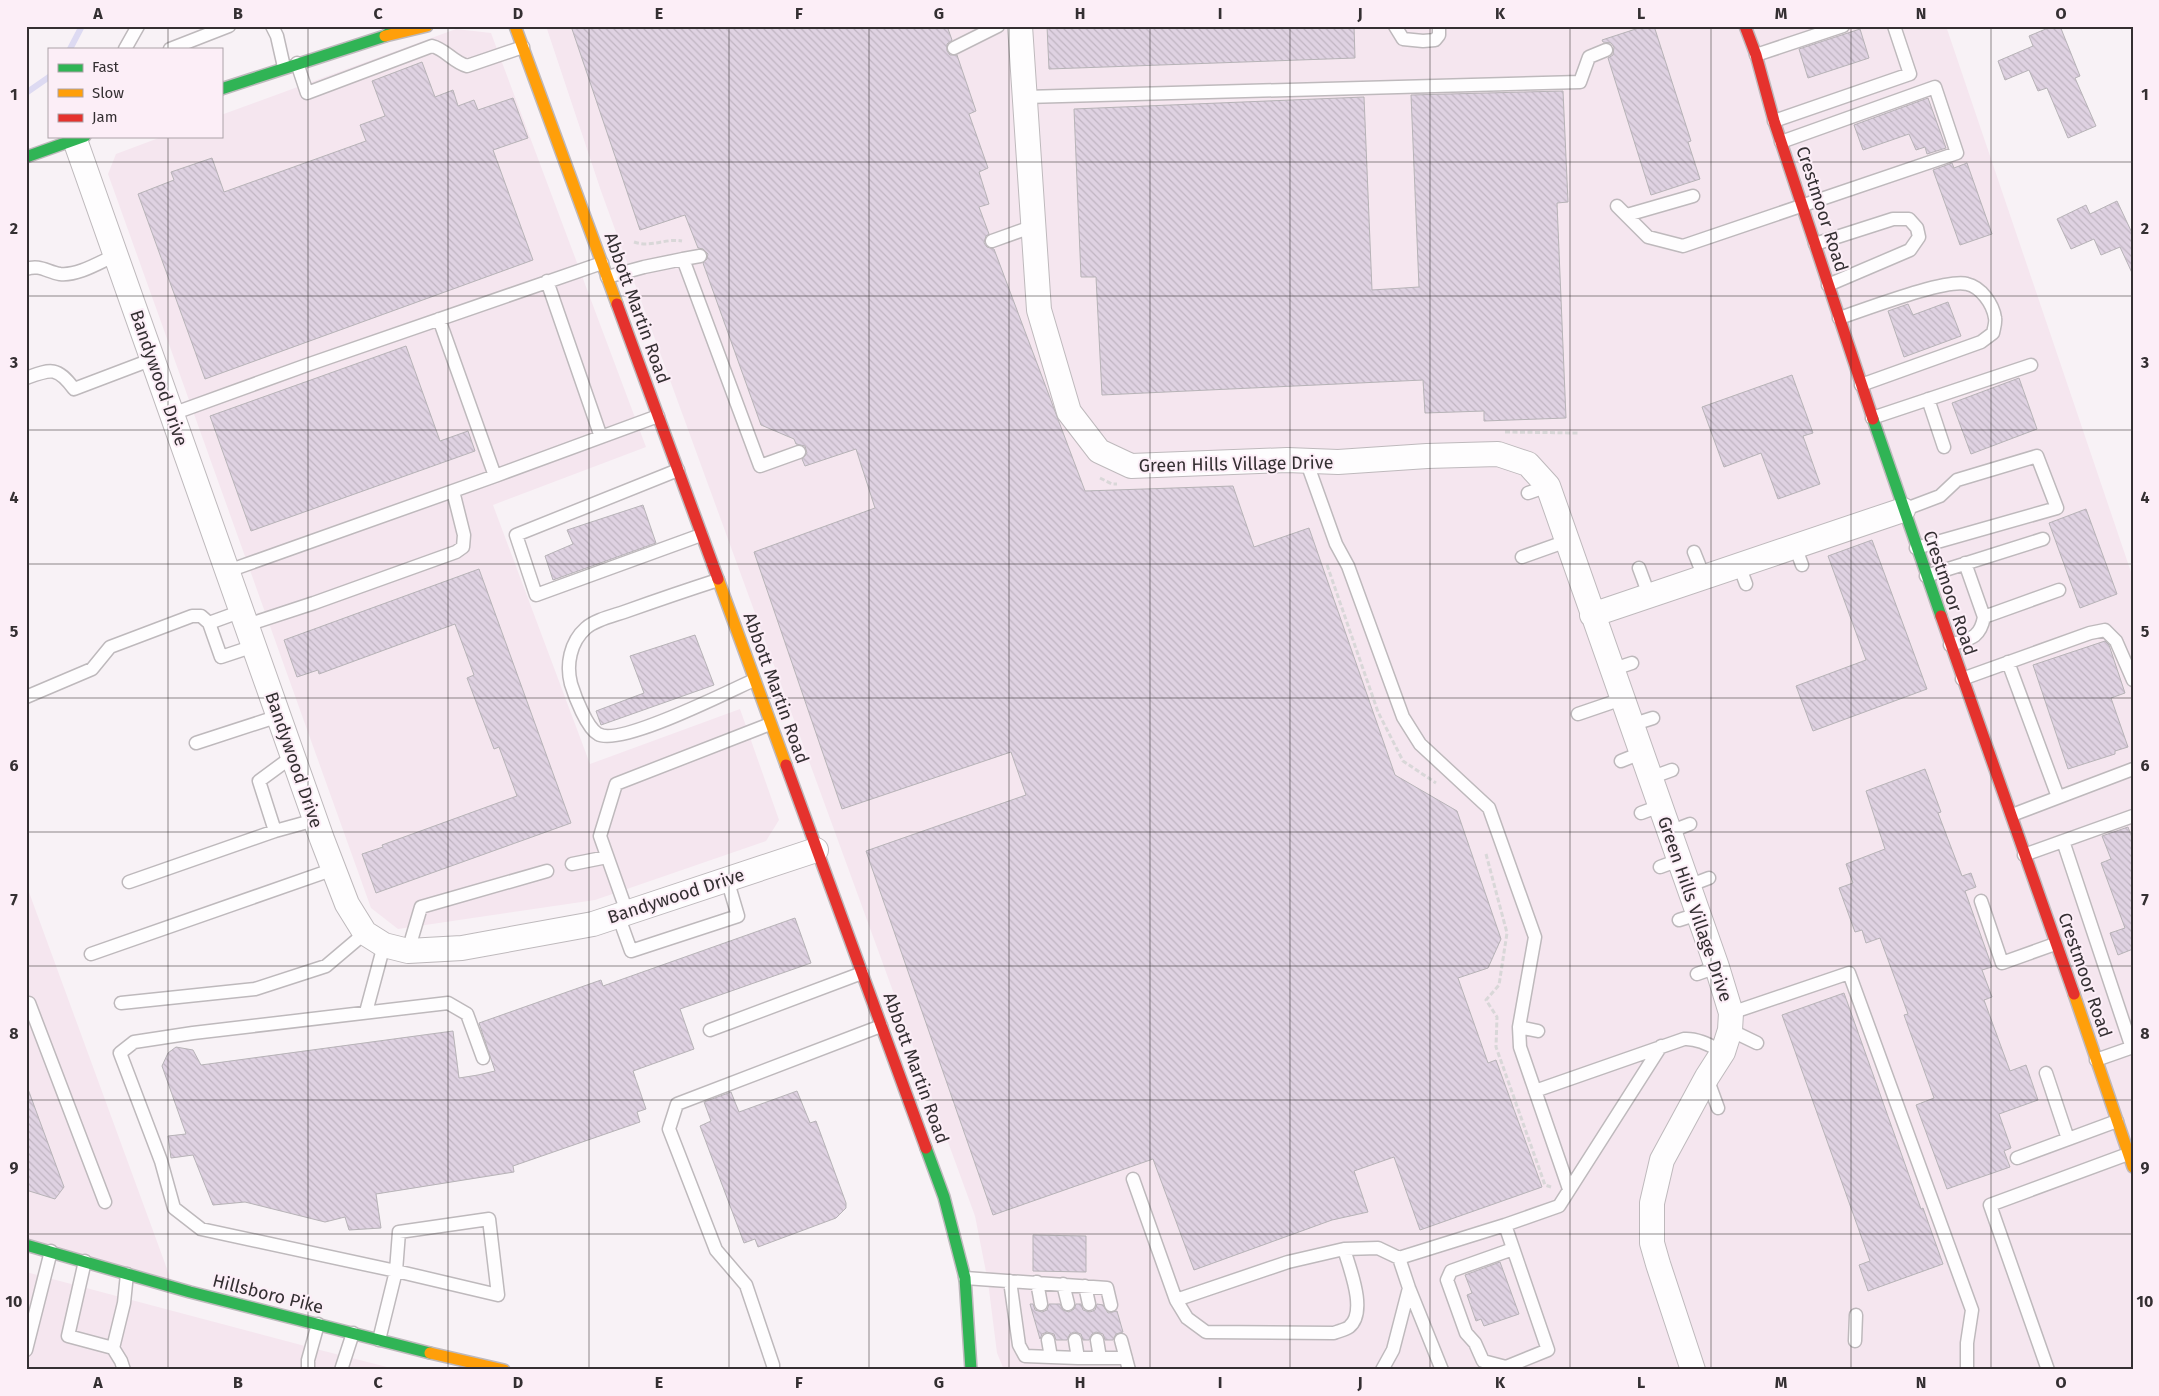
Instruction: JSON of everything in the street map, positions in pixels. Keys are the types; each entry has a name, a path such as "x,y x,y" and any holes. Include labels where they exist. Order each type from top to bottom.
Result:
{"main road":[{"path":"222,89 398,26"},
{"path":"385,31 427,26"},
{"name":"Abbott Martin Road","path":"515,26 944,1197 965,1278 971,1370"},
{"name":"Crestmoor Road","path":"1745,26 1756,55 1774,121 1802,207 1903,510 1950,646 2012,815 2024,855 2133,1167"},
{"path":"26,157 80,138"},
{"name":"Hillsboro Pike","path":"26,1244 190,1292 504,1370"}],"street":[{"name":"Green Hills Village Drive","path":"1020,26 1039,310 1070,412 1100,451 1131,466 1287,460 1307,463 1498,454 1528,464 1538,489 1566,541 1592,615 1622,666 1622,699 1642,722 1631,757 1650,778 1650,810 1680,828 1670,864 1699,882 1689,917 1728,1032"},
{"name":"Bandywood Drive","path":"80,138 116,256 315,820 347,904 374,939 408,951 462,948 593,924 816,850"},
{"path":"1592,615 1704,577 1743,575 1799,555 1903,510"},
{"path":"1693,1370 1652,1242 1652,1203 1662,1160 1707,1077 1728,1032"}],"lane":[{"path":"126,48 138,26"},
{"path":"173,48 229,26"},
{"path":"272,26 277,36 284,67"},
{"path":"954,48 998,26"},
{"path":"1395,26 1403,39 1423,41 1435,40 1439,35 1439,26"},
{"path":"1756,55 1843,26"},
{"path":"1774,121 1910,74 1894,26"},
{"path":"297,63 307,93 432,46 440,48 460,64 467,66 523,47"},
{"path":"1026,97 1580,82 1588,57 1606,50"},
{"path":"1693,196 1622,211 1648,236 1683,246 1958,153 1935,87 1781,142"},
{"path":"1815,244 1893,219 1909,219 1917,228 1919,237 1910,250 1828,285"},
{"path":"992,241 1034,226"},
{"path":"26,269 35,266 60,274 73,273 116,256"},
{"path":"607,277 644,267 700,256"},
{"path":"683,259 760,466 799,452"},
{"path":"172,414 602,262"},
{"path":"547,282 601,437"},
{"path":"1839,318 1947,283 1968,284 1983,293 1992,307 1995,319 1993,332 1981,342 1861,385"},
{"path":"439,319 495,476"},
{"path":"26,378 49,370 65,376 74,389 153,359"},
{"path":"1872,418 2031,365"},
{"path":"1928,399 1944,447"},
{"path":"228,571 658,416"},
{"path":"1903,510 1940,496 1957,480 2037,456 2057,508 1916,548"},
{"path":"1307,463 1336,544 1348,566 1403,717 1420,744 1489,808 1535,937 1519,1027 1520,1047 1569,1189"},
{"path":"678,470 516,535 536,595 701,535"},
{"path":"208,623 247,627 456,552 463,546 464,535 453,491"},
{"path":"1926,576 2043,539"},
{"path":"1522,557 1566,541"},
{"path":"1694,552 1704,577"},
{"path":"1950,646 1976,636 1982,628 1984,617 1965,564"},
{"path":"1639,568 1649,595"},
{"path":"718,580 624,612 586,628 574,644 568,664 571,684 587,722 598,734 608,736 639,731 754,680"},
{"path":"1984,617 2060,590"},
{"path":"26,697 92,669 110,646 192,616 201,616 208,623 221,657 247,627"},
{"path":"1962,679 2090,633 2104,630 2116,641 2133,680"},
{"path":"2008,662 2058,797"},
{"path":"1578,714 1622,699"},
{"path":"196,744 279,716"},
{"path":"727,879 738,916 631,951 608,857 600,836 616,784 770,724"},
{"path":"274,831 259,781 293,756"},
{"path":"2012,815 2133,769"},
{"path":"1650,778 1672,770"},
{"path":"2024,855 2133,816"},
{"path":"129,882 274,831 315,820"},
{"path":"2063,841 2132,1047 2096,1060"},
{"path":"572,864 608,857"},
{"path":"91,954 334,869"},
{"path":"408,951 421,907 547,871"},
{"path":"1981,901 2002,963 2055,944"},
{"path":"121,1004 255,989 326,966 374,939"},
{"path":"366,1012 374,939"},
{"path":"710,1030 862,973"},
{"path":"1535,1091 1676,1041 1728,1032 1849,973 1972,1310 1967,1343 1967,1370"},
{"path":"27,1001 105,1202"},
{"path":"379,1340 396,1272 399,1232 489,1219 498,1295 396,1272 201,1229 174,1208 161,1161 120,1053 134,1042 193,1033 448,1003 467,1014 483,1058"},
{"path":"773,1370 773,1365 746,1285 716,1250 669,1129 677,1104 881,1026"},
{"path":"1519,1027 1538,1031"},
{"path":"1728,1032 1757,1043"},
{"path":"1176,1300 1288,1262 1344,1248 1378,1248 1399,1258 1559,1206 1661,1046"},
{"path":"2046,1073 2068,1139"},
{"path":"1707,1077 1718,1108"},
{"path":"2017,1158 2117,1121"},
{"path":"2048,1370 1990,1205 2128,1154"},
{"path":"1133,1179 1176,1300 1187,1318 1206,1332 1334,1333 1350,1327 1358,1306 1357,1294 1344,1248"},
{"path":"1505,1225 1548,1350 1506,1368 1483,1361 1475,1343 1466,1334 1447,1280 1451,1271 1513,1249"},
{"path":"26,1350 29,1321 51,1251"},
{"path":"1399,1258 1442,1370"},
{"path":"85,1261 68,1336 113,1348 124,1370"},
{"path":"113,1348 124,1302 127,1274"},
{"path":"965,1278 1107,1288 1111,1305"},
{"path":"1010,1281 1019,1344 1025,1356 1100,1358 1127,1364 1121,1340"},
{"path":"1037,1282 1041,1304"},
{"path":"1064,1284 1068,1304"},
{"path":"1085,1286 1089,1304"},
{"path":"1382,1370 1393,1350 1409,1288"},
{"path":"1855,1342 1856,1315"},
{"path":"308,1370 308,1360 318,1324"},
{"path":"341,1370 353,1334"},
{"path":"1048,1340 1051,1357"},
{"path":"1075,1340 1078,1358"},
{"path":"1097,1340 1100,1358"}],"path":[{"path":"634,242 643,245 674,240 687,242"},
{"path":"1096,475 1112,484 1121,484"},
{"path":"1324,557 1378,712 1403,761 1440,786"},
{"path":"1486,852 1507,933 1499,985 1486,1000 1497,1017 1496,1047 1502,1066 1545,1185 1553,1188"}],"shaded area":[{"path":"546,26 1946,26 2133,578 2133,1370 1004,1370 997,1353 988,1282 975,1216 601,191"},
{"path":"456,29 491,33 646,447 493,505 590,764 740,709 779,820 766,841 595,900 398,929 371,908 108,174 116,154 159,138 222,138 222,115"},
{"path":"26,884 174,1288 26,1247"},
{"path":"26,1272 320,1350 399,1370 26,1370"}],"building":[{"path":"571,26 947,26 952,40 947,44 947,51 950,55 957,55 976,111 969,114 988,168 979,172 989,204 979,207 989,234 986,236 984,243 987,247 994,249 1085,491 1233,486 1254,547 1309,528 1395,775 1457,811 1501,939 1488,968 1458,978 1488,1063 1496,1060 1542,1187 1420,1230 1394,1157 1354,1171 1368,1212 1332,1220 1194,1270 1153,1159 993,1215 866,851 1026,795 1011,752 842,809 754,552 875,508 856,449 805,466 802,459 807,453 805,446 796,444 794,439 761,425 703,263 707,259 708,254 703,249 698,248 685,215 640,230"},
{"path":"1047,26 1354,26 1355,58 1049,69"},
{"path":"1645,26 1654,26 1691,141 1688,142 1700,179 1651,195 1608,58 1613,55 1614,47 1611,43 1603,42 1602,40"},
{"path":"2053,26 2060,26 2080,76 2075,78 2096,126 2068,138 2047,88 2038,91 2029,70 2005,80 1998,61 2033,46 2029,36"},
{"path":"1860,29 1869,58 1808,78 1799,49"},
{"path":"422,62 435,97 453,90 458,106 474,100 478,110 513,98 528,138 493,150 533,260 205,379 138,194 174,180 171,172 212,158 224,192 366,141 360,125 385,116 372,81"},
{"path":"1563,91 1568,202 1557,203 1566,418 1484,421 1484,411 1425,413 1423,380 1102,395 1096,277 1081,277 1074,109 1364,97 1372,290 1419,287 1411,95"},
{"path":"1928,98 1946,148 1927,154 1925,147 1916,150 1909,134 1863,150 1854,125"},
{"path":"1952,163 1954,168 1967,163 1992,234 1960,245 1933,170"},
{"path":"2117,201 2133,235 2133,275 2120,247 2101,255 2094,239 2071,249 2057,219 2086,205 2090,214"},
{"path":"1948,302 1961,336 1904,357 1888,311 1908,304 1913,315"},
{"path":"406,346 440,441 468,431 475,451 251,531 210,416"},
{"path":"1792,375 1813,433 1803,436 1820,484 1778,499 1761,453 1724,467 1702,407"},
{"path":"2019,378 2037,429 1971,454 1952,403"},
{"path":"643,505 656,543 553,580 545,556 573,544 567,530"},
{"path":"2086,509 2117,594 2080,608 2049,523"},
{"path":"1872,540 1927,689 1813,731 1796,686 1866,660 1828,556"},
{"path":"479,569 571,823 376,893 362,854 517,796 499,747 494,749 467,678 474,675 455,624 319,674 318,670 297,677 284,640"},
{"path":"695,635 714,685 601,725 596,711 644,693 630,656"},
{"path":"2105,641 2109,645 2125,693 2111,698 2128,747 2115,751 2115,754 2068,769 2033,665"},
{"path":"1925,769 1941,812 1938,813 1962,876 1971,873 1976,887 1965,891 1992,967 1982,970 1992,997 1984,1000 2010,1071 2026,1065 2038,1100 1999,1114 2011,1148 2004,1151 2010,1167 1947,1189 1916,1105 1934,1098 1904,1015 1908,1014 1880,938 1866,943 1862,930 1855,932 1839,888 1853,883 1846,864 1885,849 1866,791"},
{"path":"2128,827 2133,840 2133,949 2118,955 2110,933 2125,928 2101,863 2111,859 2102,836"},
{"path":"795,918 811,963 680,1009 694,1049 633,1071 646,1109 637,1112 640,1122 513,1166 514,1172 376,1194 381,1228 349,1230 345,1217 325,1222 245,1202 213,1205 193,1155 171,1158 168,1136 186,1134 162,1066 168,1053 176,1047 193,1050 201,1065 453,1031 459,1078 478,1075 495,1071 479,1023 601,980 603,986"},
{"path":"1844,993 1921,1209 1923,1208 1943,1264 1868,1291 1859,1265 1870,1261 1782,1015"},
{"path":"26,1089 28,1089 64,1187 55,1199 26,1190"},
{"path":"797,1091 810,1123 816,1121 846,1203 846,1208 836,1218 758,1247 755,1239 744,1243 700,1126 711,1121 704,1102 731,1092 739,1112"},
{"path":"1033,1235 1086,1236 1086,1272 1033,1271"},
{"path":"1500,1262 1519,1314 1484,1326 1481,1319 1476,1321 1467,1295 1472,1293 1465,1275"},
{"path":"1030,1304 1033,1304 1035,1310 1042,1312 1047,1310 1049,1304 1060,1304 1063,1310 1069,1312 1074,1309 1076,1304 1081,1304 1083,1310 1090,1312 1095,1310 1097,1304 1103,1305 1108,1313 1117,1311 1123,1332 1116,1334 1113,1340 1105,1340 1103,1334 1096,1332 1092,1334 1089,1340 1083,1340 1081,1334 1074,1332 1070,1334 1067,1340 1056,1340 1054,1334 1047,1332 1042,1334 1040,1339"}],"waterway":[{"path":"71,48 82,26"},
{"path":"26,93 48,78"}],"traffic: fast":[{"path":"222,89 385,36 398,26"},
{"path":"26,157 79,138"},
{"path":"1873,419 1941,616"},
{"path":"926,1148 944,1197 965,1278 971,1370"},
{"path":"26,1245 190,1292 430,1353"}],"traffic: slow":[{"path":"385,36 427,26"},
{"path":"515,26 617,304"},
{"path":"718,579 786,765"},
{"path":"2074,994 2133,1167"},
{"path":"430,1353 504,1370"}],"traffic: jam":[{"path":"1745,26 1756,55 1774,121 1873,419"},
{"path":"617,304 718,579"},
{"path":"1941,616 2074,994"},
{"path":"786,765 926,1148"}]}
